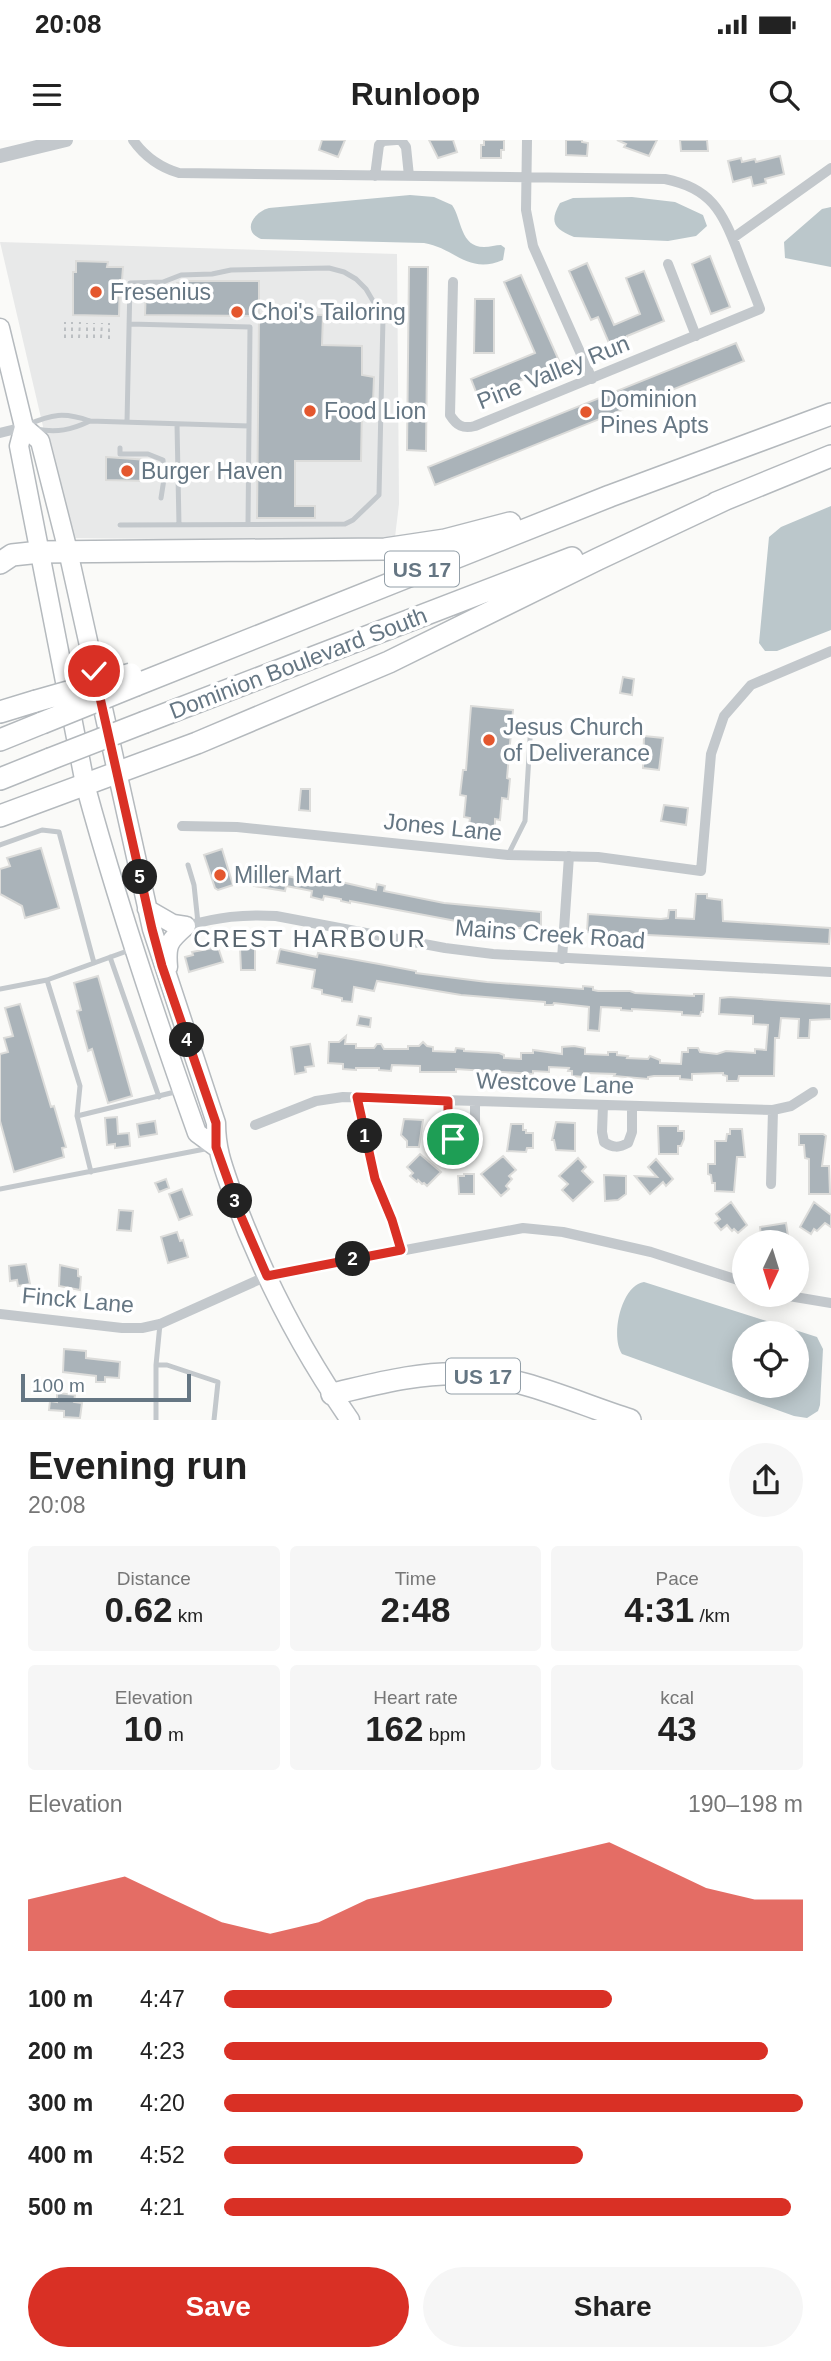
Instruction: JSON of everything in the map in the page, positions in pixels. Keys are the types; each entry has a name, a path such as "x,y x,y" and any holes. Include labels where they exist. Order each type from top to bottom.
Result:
{"highway":[{"name":"Dominion Boulevard South","path":"3,739 135,679 234,644 611,496 831,414"},
{"name":"Dominion Boulevard South","path":"0,779 831,456"},
{"path":"0,563 12,555 40,552 384,549 445,540 611,496"},
{"path":"0,816 197,743 389,662 728,498"},
{"path":"0,712 36,701 135,679"},
{"name":"US 17","path":"332,1394 415,1376 465,1374 502,1379 540,1389 629,1419"}],"main road":[{"path":"0,328 24,427 19,446 85,784 133,949 197,1133 216,1147"},
{"path":"24,427 40,441 68,551 148,909 169,986 216,1123 216,1147 240,1214 267,1276 332,1394 350,1419"},
{"path":"148,909 173,924 192,924"},
{"path":"133,949 144,929 148,909"},
{"path":"169,986 167,948 171,939 192,924"},
{"path":"133,949 144,952 153,959 168,1007 182,1023"},
{"path":"181,1087 193,1056"}],"street":[{"path":"0,156 66,140"},
{"path":"133,140 156,164 179,173 665,178 682,182 703,193 715,204 733,238 831,168"},
{"path":"376,176 379,145 383,141 398,140 406,147 408,176"},
{"path":"527,140 526,210 533,246 592,379"},
{"name":"Pine Valley Run","path":"453,282 450,415 455,424 465,428 760,309 733,238"},
{"path":"668,264 696,336"},
{"path":"0,433 24,427"},
{"name":"Jones Lane","path":"181,825 237,827 508,855 598,857 701,871 711,754 724,716 751,685 831,650"},
{"path":"562,959 569,856"},
{"name":"Mains Creek Road","path":"192,924 237,914 276,916 445,948 562,959 831,972"},
{"name":"Westcove Lane","path":"255,1125 316,1101 332,1098 773,1110 791,1107 813,1093"},
{"path":"357,1097 375,1179 401,1250"},
{"path":"448,1101 448,1128 453,1139 460,1141 467,1141 475,1132 475,1102"},
{"path":"603,1105 602,1132 604,1142 611,1147 621,1147 628,1143 632,1132 632,1106"},
{"path":"771,1184 773,1110"},
{"name":"Finck Lane","path":"0,1314 142,1328 160,1324 267,1276 510,1229 548,1229 651,1252 732,1279"},
{"path":"809,1299 831,1303"}],"lane":[{"path":"120,525 345,524 353,520 379,495 383,318 356,279 329,268 231,270 181,275 163,282 131,282 127,422"},
{"path":"129,324 250,327 248,524"},
{"path":"24,427 51,415 74,416 90,421 249,426"},
{"path":"24,427 53,432 72,429 90,421"},
{"path":"177,424 179,525"},
{"path":"120,448 120,454 148,454 159,456 163,460 161,498"},
{"path":"508,855 525,821 531,723"},
{"path":"0,845 42,830 59,832 94,963"},
{"path":"188,865 194,885 192,924"},
{"path":"0,989 47,980 133,949"},
{"path":"110,957 159,1097"},
{"path":"47,980 80,1086 77,1116 91,1172"},
{"path":"77,1116 159,1097 181,1087"},
{"path":"1,1187 216,1147"},
{"path":"156,1419 156,1365 160,1324"},
{"path":"156,1365 167,1365 218,1382 214,1419"}],"path":[{"path":"65,322 65,338"},
{"path":"72,322 72,338"},
{"path":"79,338 80,322"},
{"path":"87,323 87,338"},
{"path":"94,323 94,338"},
{"path":"101,338 102,323"},
{"path":"109,323 109,338"}],"shaded area":[{"path":"410,195 434,197 452,205 470,242 484,247 501,245 505,248 503,260 491,264 471,263 424,243 261,239 255,236 251,227 255,217 269,208"},
{"path":"632,197 675,202 703,215 707,226 696,236 668,241 574,237 555,224 560,203 573,198"},
{"path":"831,207 831,267 785,258 784,242 822,209"},
{"path":"0,242 397,254 399,504 395,537 259,540 69,538"},
{"path":"831,506 831,630 777,651 765,651 759,643 769,537 781,527"},
{"path":"644,1282 767,1321 732,1321 732,1394 622,1354 617,1336 618,1325 629,1292"},
{"path":"809,1334 817,1337 823,1349 820,1405 818,1411 807,1418 744,1398 809,1398"}],"building":[{"path":"322,140 345,140 338,157 319,150"},
{"path":"429,140 453,140 457,152 438,158"},
{"path":"484,140 504,140 501,158 481,158 481,145 484,145"},
{"path":"566,140 582,140 588,143 587,156 566,155"},
{"path":"617,140 657,140 649,156 624,147 626,144"},
{"path":"680,140 707,140 708,151 681,151"},
{"path":"780,156 784,174 765,179 766,183 753,186 751,177 733,182 728,161 741,158 742,162 755,159 756,162"},
{"path":"710,256 730,307 711,314 692,264"},
{"name":"Fresenius","path":"76,261 108,262 107,267 123,267 119,316 73,315 73,272 76,272"},
{"path":"587,263 614,325 640,314 626,278 644,271 664,321 609,343 598,317 591,320 569,271"},
{"path":"409,267 428,267 426,451 407,450"},
{"path":"521,275 564,372 546,380 542,372 478,397 471,379 535,353 504,282"},
{"path":"259,281 259,314 323,315 322,345 362,346 362,375 374,377 373,403 362,405 361,461 295,461 295,506 315,506 315,518 257,518 259,316 145,315 146,288 176,288 177,283"},
{"path":"475,299 494,299 494,353 474,353"},
{"path":"736,343 744,361 435,485 428,467"},
{"name":"Burger Haven","path":"106,457 148,460 147,481 106,480"},
{"path":"623,677 634,679 632,695 620,693"},
{"name":"Jesus Church of Deliverance","path":"471,706 513,710 507,778 510,779 508,799 502,798 500,820 495,819 495,827 489,826 489,830 476,829 476,825 469,825 470,818 464,817 466,796 460,795 463,770 466,770"},
{"path":"644,736 663,738 659,770 643,768"},
{"path":"301,789 310,789 310,811 299,810"},
{"path":"664,805 688,808 686,825 661,821"},
{"path":"41,848 59,908 25,918 22,906 0,894 0,869 10,866 7,858"},
{"name":"Miller Mart","path":"222,849 233,885 218,890 204,855"},
{"path":"257,870 297,878 298,872 376,890 377,884 385,886 384,891 444,903 541,912 541,928 515,928 456,921 324,896 323,900 311,897 312,891 286,886 285,891 254,886"},
{"path":"696,894 707,894 707,898 722,900 723,921 830,928 829,944 587,932 588,914 661,919 668,918 669,910 676,910 676,918 694,919"},
{"path":"218,947 223,962 189,972 185,957 193,955 192,952"},
{"path":"240,948 255,948 255,970 241,970"},
{"path":"280,949 317,957 318,953 416,973 487,982 583,989 583,986 593,987 593,990 598,991 694,996 704,994 703,1012 700,1016 682,1015 682,1012 601,1007 599,1031 588,1030 589,1007 554,1003 545,1005 545,1002 461,995 377,981 374,991 354,987 352,1002 342,1001 342,998 322,994 322,990 312,988 315,970 277,963"},
{"path":"98,976 132,1096 108,1103 92,1049 88,1051 77,1011 81,1010 74,983"},
{"path":"720,998 831,1004 831,1019 810,1020 809,1038 798,1038 799,1019 781,1018 779,1038 775,1038 774,1076 739,1076 738,1081 727,1081 727,1076 723,1073 692,1074 692,1080 680,1079 680,1076 654,1076 648,1079 614,1076 615,1074 584,1073 584,1077 572,1076 569,1068 549,1067 549,1072 533,1071 533,1074 456,1069 456,1072 420,1072 420,1066 392,1065 391,1071 379,1068 356,1070 343,1069 343,1064 328,1063 329,1042 339,1042 346,1036 345,1044 356,1044 356,1048 374,1048 381,1044 384,1049 408,1049 408,1046 419,1046 423,1042 433,1047 433,1051 455,1052 456,1048 499,1053 504,1055 504,1058 521,1059 521,1053 533,1053 533,1050 562,1054 562,1047 574,1046 585,1048 585,1054 608,1055 608,1052 617,1052 617,1055 628,1056 627,1058 648,1059 650,1056 660,1060 660,1063 681,1064 682,1052 688,1052 688,1048 717,1054 726,1051 755,1053 755,1049 766,1050 768,1025 753,1024 753,1016 719,1014"},
{"path":"20,1004 66,1147 62,1148 64,1157 14,1172 0,1121 0,1054 8,1052 4,1038 13,1036 5,1008"},
{"path":"359,1016 371,1018 370,1027 357,1025"},
{"path":"310,1044 314,1066 305,1067 306,1072 295,1074 291,1047"},
{"path":"117,1117 118,1134 129,1133 130,1146 115,1148 115,1144 107,1145 105,1118"},
{"path":"404,1119 423,1120 419,1147 407,1147 407,1141 401,1135"},
{"path":"155,1121 157,1134 139,1137 137,1124"},
{"path":"556,1122 575,1123 575,1151 556,1150 552,1140"},
{"path":"511,1124 523,1124 526,1133 533,1133 533,1148 527,1148 526,1152 507,1151"},
{"path":"658,1126 678,1126 678,1131 684,1131 678,1154 659,1154"},
{"path":"730,1129 742,1129 745,1157 737,1157 734,1192 715,1191 715,1183 712,1183 711,1175 708,1174 708,1164 715,1164 715,1141 726,1141"},
{"path":"799,1134 826,1136 822,1166 829,1166 830,1194 809,1194 809,1159 805,1158 804,1145 799,1145"},
{"path":"420,1154 441,1172 427,1186 410,1176 413,1173 407,1167"},
{"path":"503,1156 516,1170 509,1176 512,1179 506,1186 509,1189 501,1196 481,1174"},
{"path":"578,1158 586,1167 582,1171 593,1182 573,1201 562,1190 568,1184 559,1176"},
{"path":"656,1159 673,1179 666,1186 663,1182 650,1194 635,1176 657,1177 648,1167"},
{"path":"474,1174 474,1194 459,1194 458,1176"},
{"path":"604,1175 626,1176 626,1194 618,1200 605,1201"},
{"path":"166,1179 169,1188 159,1192 155,1183"},
{"path":"182,1189 192,1215 179,1220 169,1194"},
{"path":"731,1202 747,1225 741,1230 732,1231 727,1225 721,1230 715,1223 720,1219 716,1214"},
{"path":"814,1202 831,1215 831,1227 825,1223 811,1234 809,1230 800,1227"},
{"path":"119,1210 133,1211 131,1231 117,1230"},
{"path":"786,1223 787,1230 760,1230 760,1227"},
{"path":"177,1232 180,1241 183,1240 188,1257 168,1263 161,1237"},
{"path":"26,1264 30,1284 18,1286 17,1280 10,1281 9,1266"},
{"path":"60,1265 78,1269 78,1276 81,1277 80,1290 59,1286"},
{"path":"64,1349 86,1351 86,1358 120,1362 119,1378 105,1377 105,1382 96,1382 96,1376 63,1372"},
{"path":"57,1393 75,1395 74,1402 82,1403 80,1418 64,1417 64,1411 49,1410 50,1401 57,1402"}],"place":[{"name":"Fresenius","path":"96,292"},
{"name":"Choi's Tailoring","path":"237,312"},
{"name":"Food Lion","path":"310,411"},
{"name":"Dominion Pines Apts","path":"586,412"},
{"name":"Burger Haven","path":"127,471"},
{"name":"Jesus Church of Deliverance","path":"489,740"},
{"name":"Miller Mart","path":"220,875"}],"district":[{"name":"CREST HARBOUR","path":"310,938"}],"route":[{"path":"94,671 162,966 216,1123 216,1147 240,1214 267,1276 401,1250 370,1163 357,1097 448,1101 448,1128 453,1139"}]}
